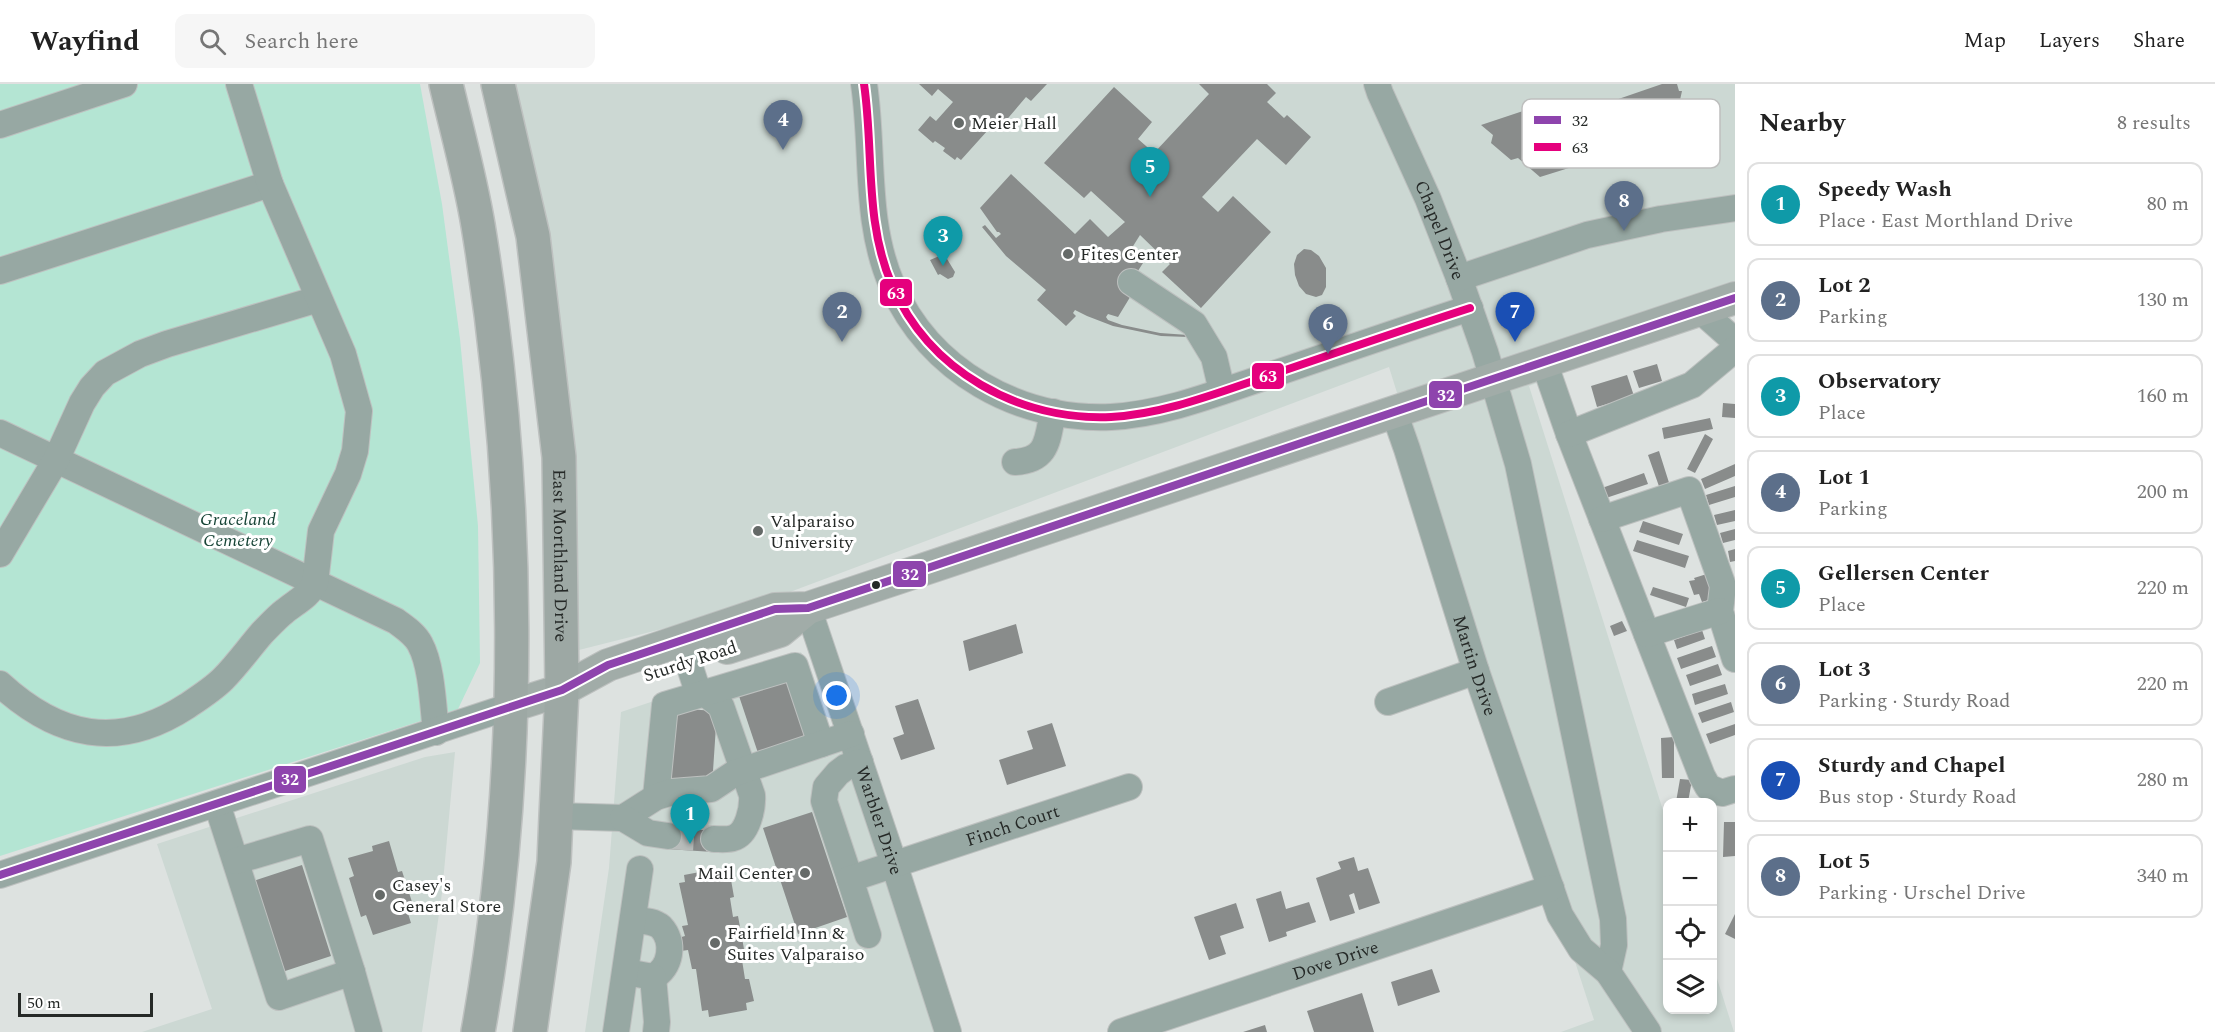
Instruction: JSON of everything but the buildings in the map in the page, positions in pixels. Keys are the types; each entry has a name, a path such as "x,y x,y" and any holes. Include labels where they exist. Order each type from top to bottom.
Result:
{"highway":[{"path":"446,84 477,223 501,393 510,543 511,706 501,855 485,993 478,1032"},
{"name":"East Morthland Drive","path":"498,84 534,236 558,445 562,690 554,862 530,1032"}],"main road":[{"name":"Sturdy Road","path":"511,706 562,690 611,664 775,609 808,608 1735,298"},
{"name":"Sturdy Road","path":"562,690 608,687 696,659 780,631 808,608"}],"street":[{"path":"0,125 124,84"},
{"path":"0,684 18,700 40,714 63,725 87,732 111,735 146,726 179,711 223,679 264,632 312,589 315,583 321,531 348,474 355,451 359,411 343,354 270,184 239,84"},
{"path":"864,84 874,222 881,254 892,285 908,315 930,343 958,370 988,390 1027,407 1053,412 1109,417 1148,412 1222,391 1470,308"},
{"name":"Chapel Drive","path":"1377,84 1428,198 1459,278 1518,464 1613,919 1614,945 1608,972"},
{"path":"0,271 270,184"},
{"path":"1459,278 1587,235 1661,219 1735,208"},
{"path":"1131,282 1194,324 1214,357 1222,391"},
{"path":"0,554 56,460 82,403 105,373 140,354 167,344 318,299"},
{"path":"1700,310 1735,342"},
{"path":"1569,434 1692,386 1735,349"},
{"path":"1544,362 1569,434 1708,787 1722,793 1735,789"},
{"path":"1015,462 1035,458 1042,452 1053,412"},
{"name":"Martin Drive","path":"1394,412 1476,671 1560,915 1581,949 1608,972 1648,1032"},
{"path":"0,433 396,621 420,644 425,657 436,732"},
{"path":"1602,519 1689,489 1723,586 1720,611 1735,658"},
{"name":"Warbler Drive","path":"808,608 948,1032"},
{"path":"1647,634 1720,611"},
{"path":"696,659 696,686 721,706 752,795 753,808 749,819 737,837 714,838"},
{"path":"656,797 665,705 795,666 821,744"},
{"path":"1388,702 1476,671"},
{"name":"Sturdy Road","path":"0,875 511,706"},
{"path":"623,818 656,797 672,792 711,789 742,770 851,734"},
{"path":"860,762 838,773 826,787 824,801 867,935"},
{"name":"Finch Court","path":"849,879 1129,787"},
{"path":"217,804 279,997 352,972"},
{"path":"556,816 623,818 648,833 668,836"},
{"path":"236,861 310,839 369,1032"},
{"path":"616,1032 640,869"},
{"name":"Dove Drive","path":"1121,1032 1551,888"},
{"path":"625,972 653,977 661,974 669,962 668,942 660,926 652,922 633,920"},
{"path":"653,977 656,1032"}],"shaded area":[{"name":"Valparaiso University","path":"498,84 1735,84 1735,306 1529,386 1663,810 1663,1014 1717,1014 1717,979 1734,1032 1561,1032 1594,1020 1389,367 753,606 575,651"},
{"path":"801,652 833,747 853,741 948,1032 585,1032 609,868 621,712"},
{"path":"455,752 442,893 422,1032 142,1032 212,1009 157,844 425,757"}],"green space":[{"name":"Graceland Cemetery","path":"0,84 420,84 442,204 460,339 478,526 480,663 458,709 0,856"}],"tunnel":[{"path":"668,836 714,839"}],"transit line":[{"name":"63","path":"864,84 873,211 883,261 892,285 908,316 953,366 981,385 1011,400 1043,410 1077,416 1111,417 1151,412 1210,396 1470,308"},
{"name":"32","path":"0,875 562,690 608,665 775,609 808,608 1735,298"}],"place":[{"name":"Meier Hall","path":"959,123"},
{"name":"Lot 1","path":"783,150"},
{"name":"Gellersen Center","path":"1150,197"},
{"name":"Lot 5","path":"1624,231"},
{"name":"Fites Center","path":"1068,254"},
{"name":"Observatory","path":"943,266"},
{"name":"Lot 2","path":"842,342"},
{"name":"Sturdy and Chapel","path":"1515,342"},
{"name":"Lot 3","path":"1328,354"},
{"name":"Valparaiso University","path":"758,531"},
{"name":"Speedy Wash","path":"690,844"},
{"name":"Mail Center","path":"805,873"},
{"name":"Casey's General Store","path":"380,895"},
{"name":"Fairfield Inn & Suites Valparaiso","path":"715,943"}]}
